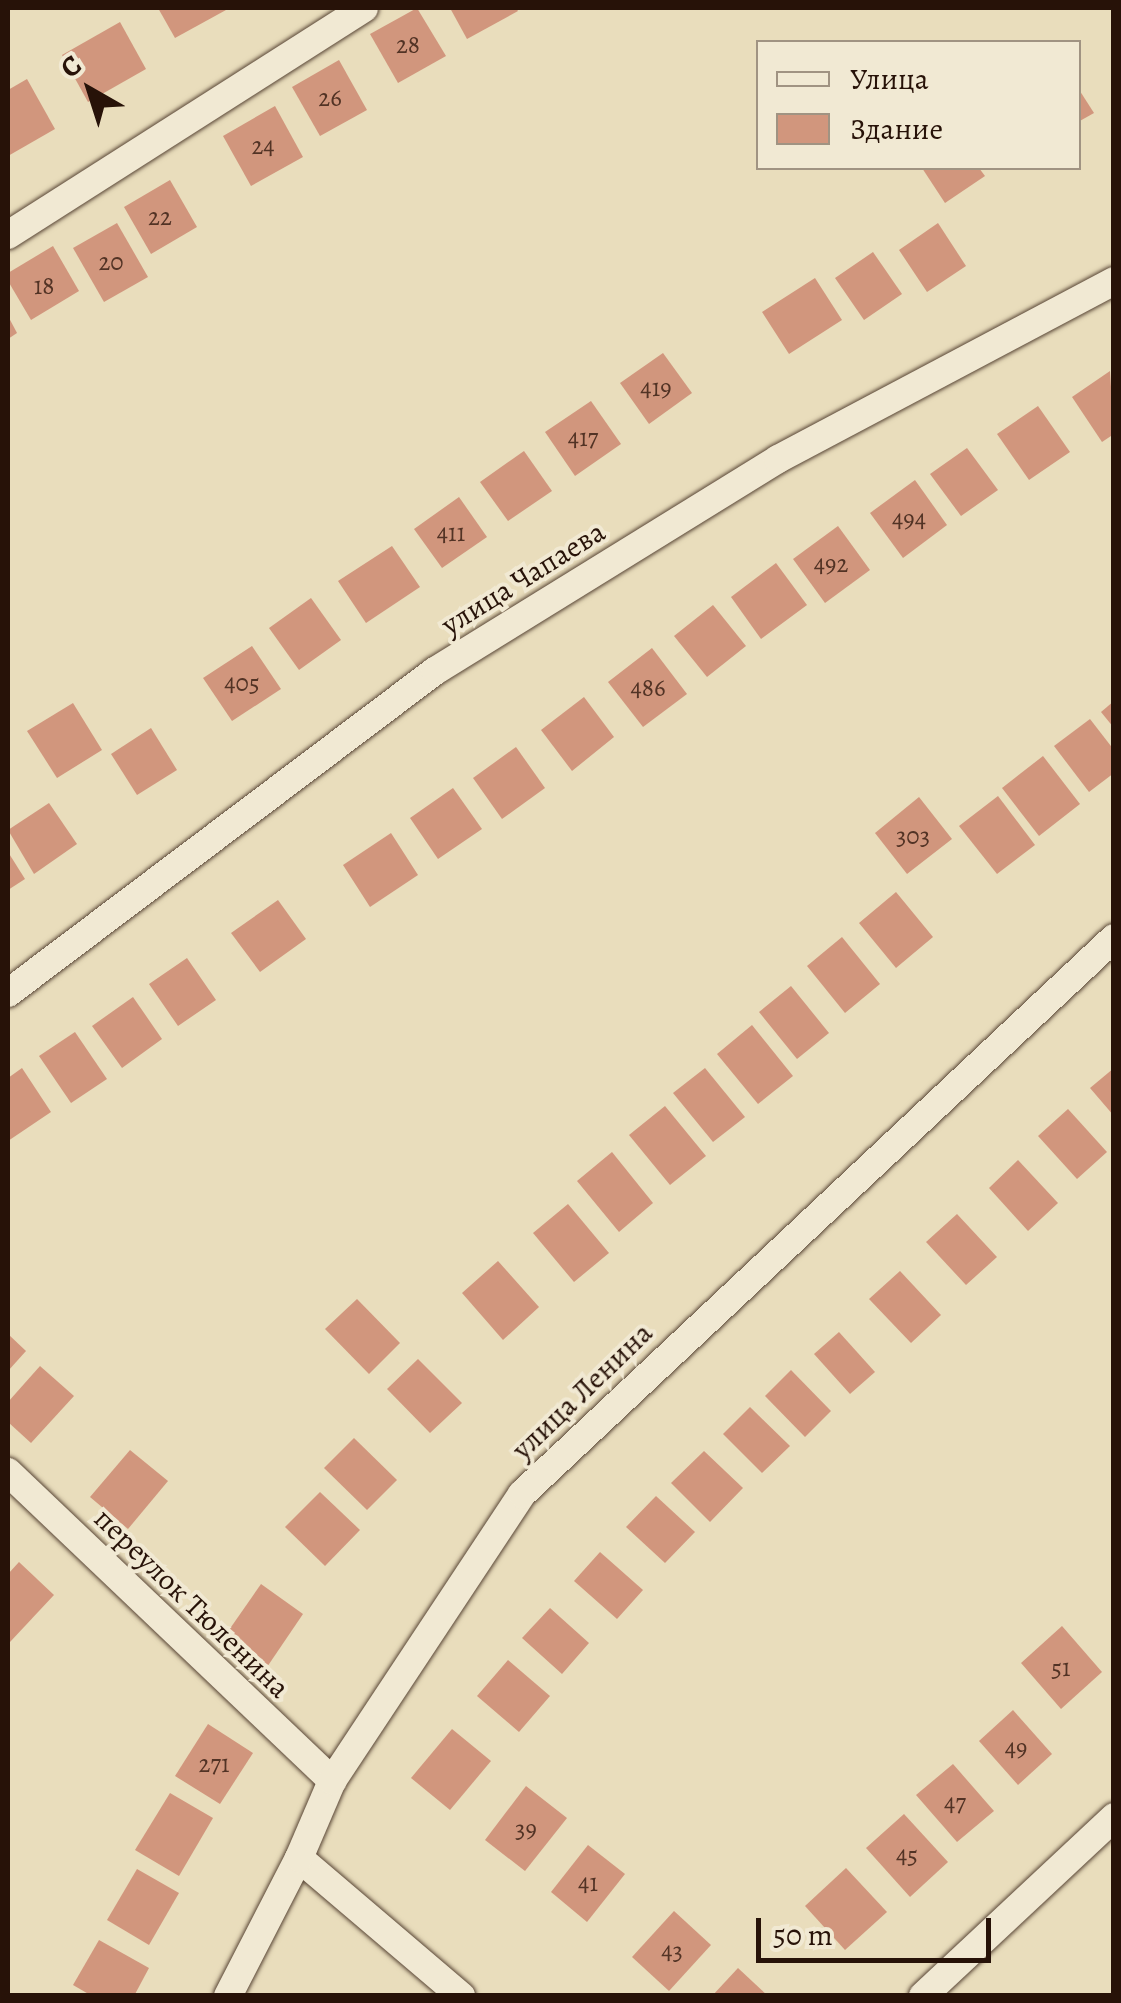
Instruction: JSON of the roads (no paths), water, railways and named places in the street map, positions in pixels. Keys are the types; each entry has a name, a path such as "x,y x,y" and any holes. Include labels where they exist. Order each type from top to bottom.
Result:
{"street":[{"path":"8,235 364,8"},
{"name":"улица Чапаева","path":"8,994 435,671 778,459 1114,280"},
{"name":"улица Ленина","path":"228,1996 300,1858 332,1781 522,1494 1114,938"},
{"name":"переулок Тюленина","path":"8,1472 332,1781"},
{"path":"923,1996 1114,1817"},
{"path":"300,1858 461,1996"}]}
